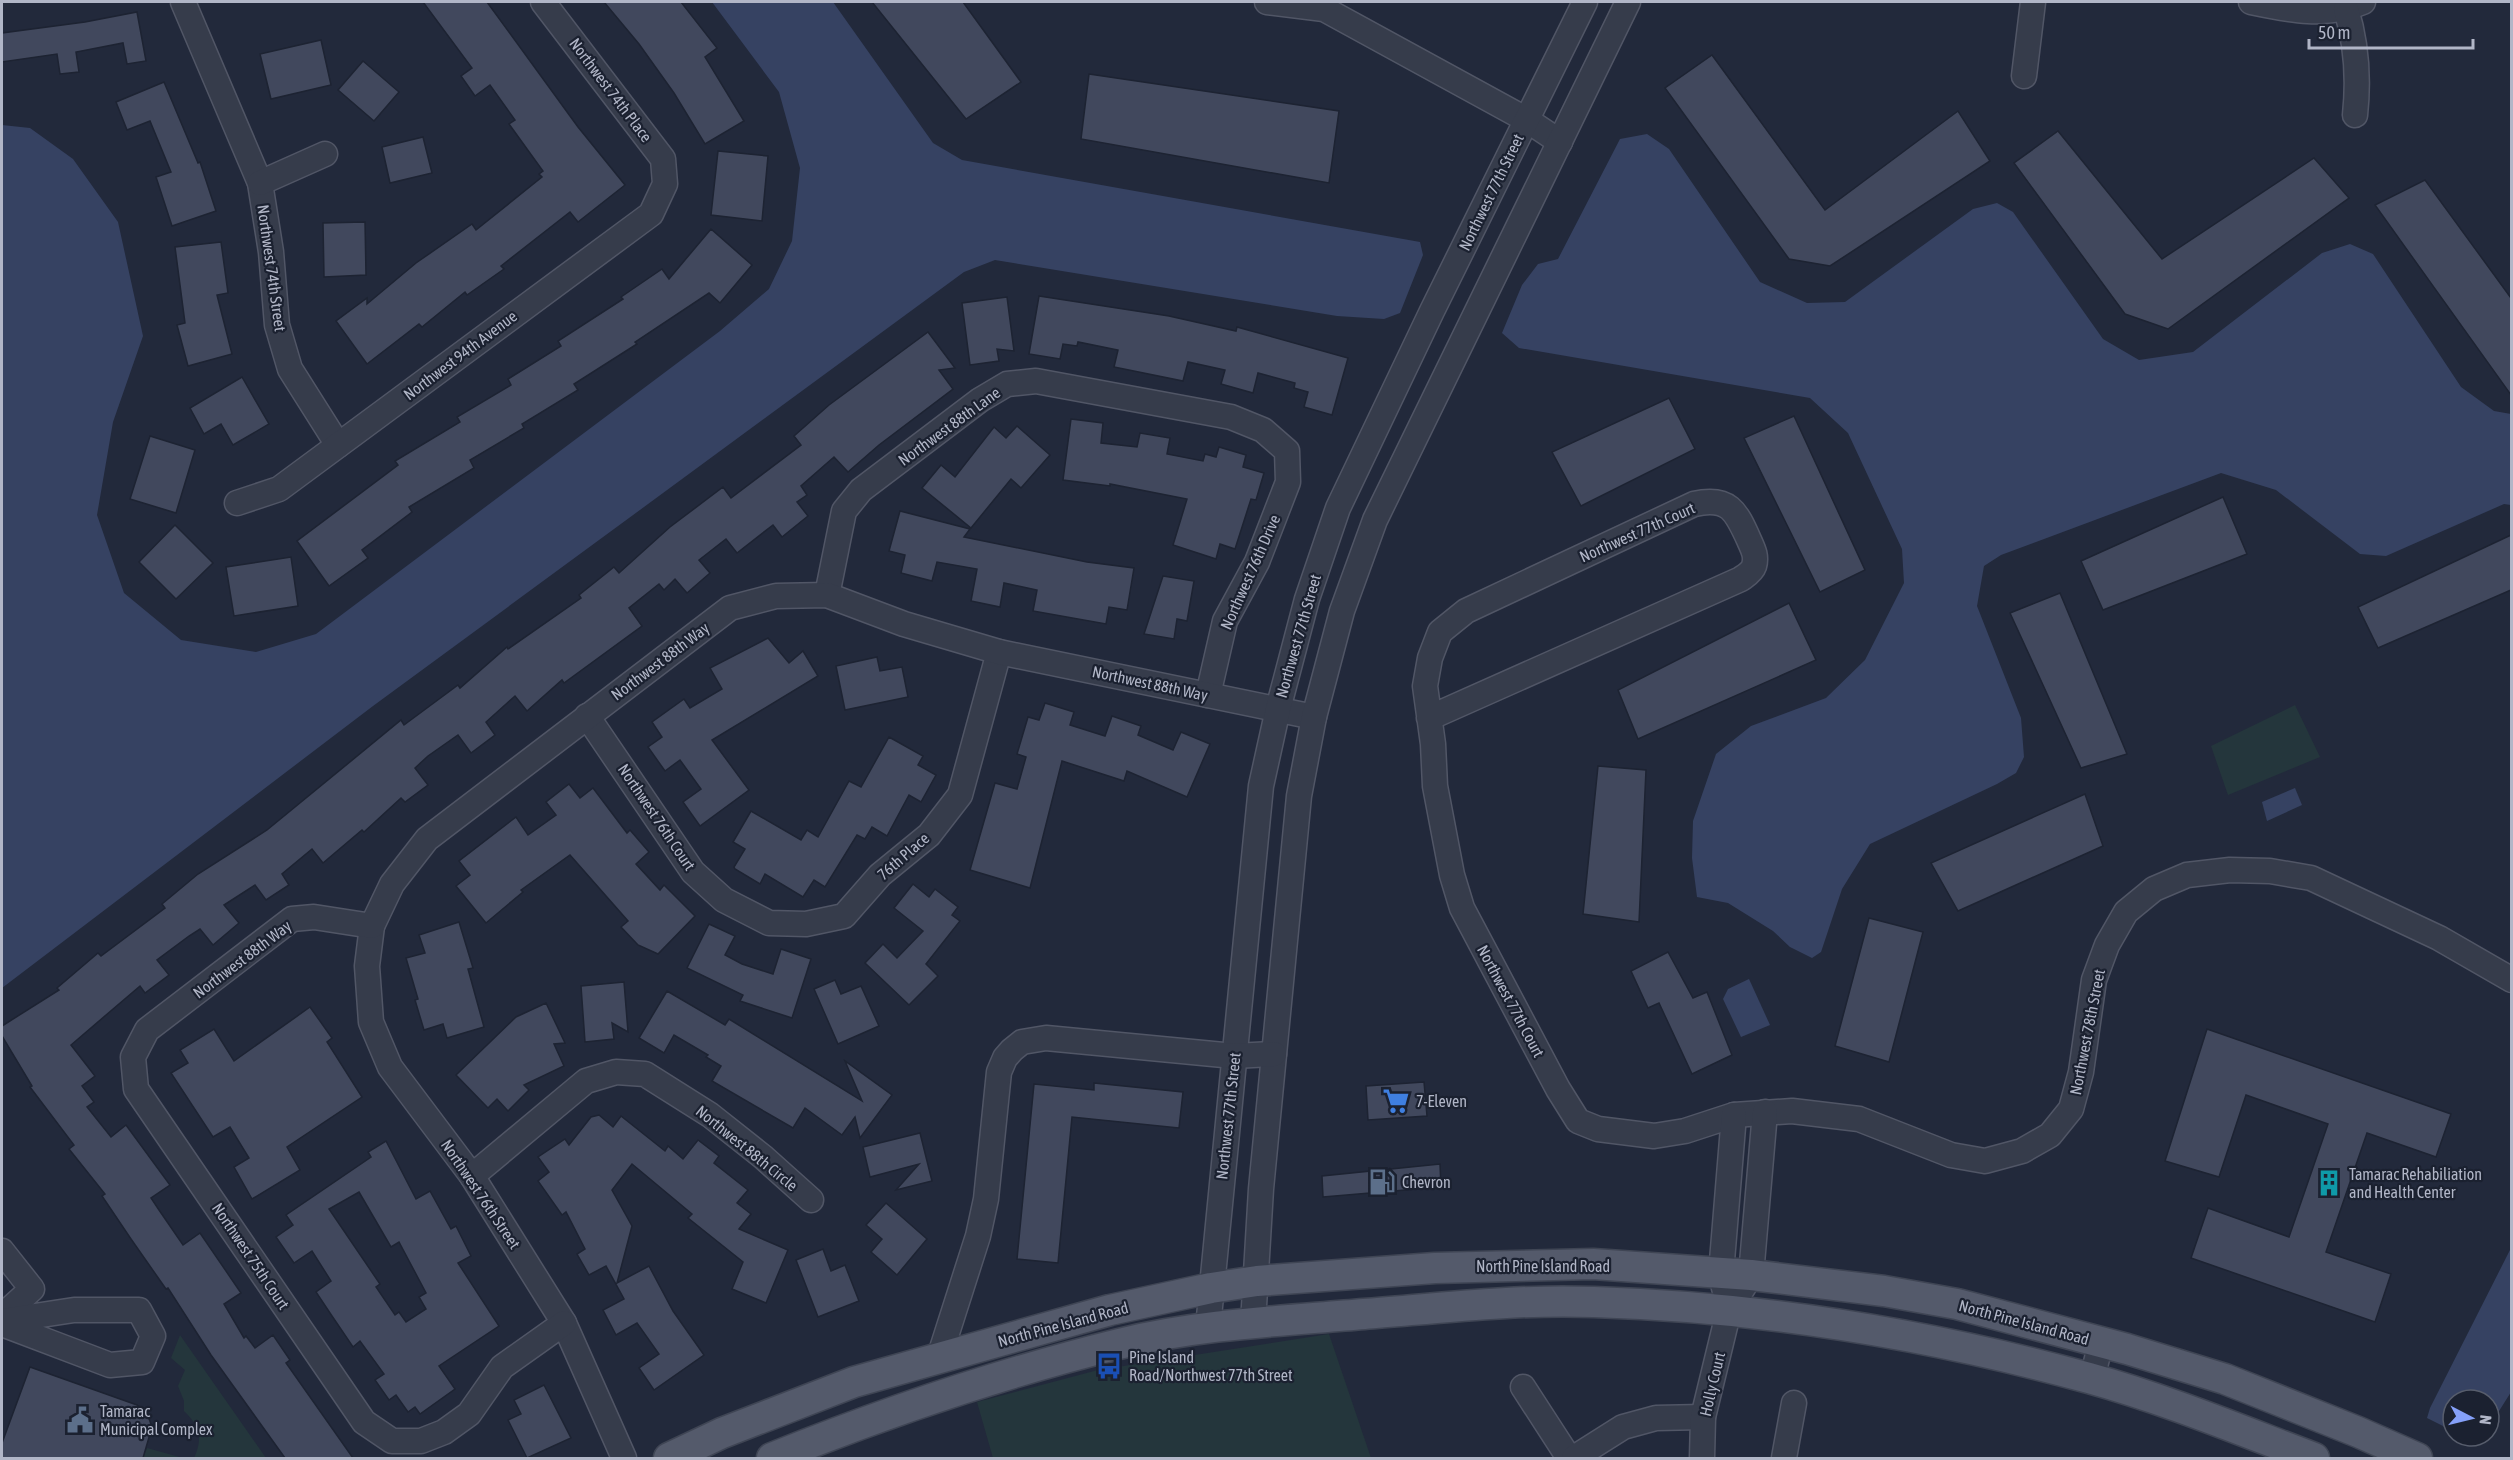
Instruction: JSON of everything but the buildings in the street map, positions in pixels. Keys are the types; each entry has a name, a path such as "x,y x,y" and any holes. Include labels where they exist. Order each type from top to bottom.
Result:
{"main road":[{"name":"North Pine Island Road","path":"669,1458 723,1433 855,1382 1110,1310 1211,1288 1257,1281 1435,1268 1593,1264 1751,1275 1884,1291 1957,1304 2101,1342 2225,1379 2358,1432 2416,1458"},
{"name":"North Pine Island Road","path":"771,1458 860,1423 993,1380 1121,1344 1208,1327 1509,1302 1592,1302 1729,1310 1959,1346 2092,1379 2219,1422 2314,1458"}],"street":[{"name":"Northwest 74th Street","path":"183,2 260,183 271,252 278,325 290,369 338,445"},
{"name":"Northwest 74th Place","path":"543,2 663,159 665,184"},
{"path":"1267,2 1324,9 1527,120 1560,142"},
{"name":"Northwest 77th Street","path":"1208,1327 1261,786 1278,709 1307,599 1338,508 1585,2"},
{"path":"1253,1323 1261,1189 1299,796 1314,717 1342,611 1375,520 1628,2"},
{"path":"2024,76 2033,2"},
{"path":"2251,2 2314,12 2355,5 2358,88 2355,114"},
{"name":"Northwest 74th Street","path":"260,183 325,154"},
{"name":"Northwest 94th Avenue","path":"237,503 279,489 651,214 665,184"},
{"name":"Northwest 88th Lane","path":"827,595 844,511 861,490 981,400 1007,384 1036,381 1231,417 1263,430 1287,451"},
{"name":"Northwest 76th Drive","path":"1208,695 1225,621 1257,562 1288,482 1287,451"},
{"name":"Northwest 77th Court","path":"1429,718 1741,579 1753,569 1756,555 1737,514 1725,504 1711,500 1694,504 1466,611 1440,632 1430,658 1425,686 1429,718 1433,744 1435,786 1443,833 1462,908 1558,1089 1578,1121 1598,1129 1653,1136 1685,1131 1734,1115"},
{"name":"Northwest 88th Way","path":"133,1057 147,1030 292,919 314,917 372,926 392,884 427,839 730,608 776,596 827,595 904,624 999,652 1314,717"},
{"name":"76th Place","path":"769,923 806,924 843,916 880,875 929,835 960,795 999,652"},
{"name":"Northwest 76th Court","path":"588,716 693,872 724,900 769,923"},
{"name":"Northwest 78th Street","path":"1734,1115 1765,1112 1821,1113 1859,1119 1951,1155 1985,1161 2022,1151 2050,1135 2071,1109 2080,1072 2094,980 2107,945 2126,912 2154,888 2187,875 2230,870 2270,871 2311,878 2439,938 2511,980"},
{"name":"Northwest 76th Street","path":"372,926 367,966 371,1022 390,1067 472,1176 564,1323 624,1458"},
{"path":"939,1358 978,1236 986,1199 997,1083 1005,1058 1012,1050 1022,1042 1046,1038 1234,1056 1274,1054"},
{"name":"Northwest 75th Court","path":"133,1057 136,1089 364,1422 392,1441 421,1442 444,1432 469,1414 502,1367 564,1323"},
{"name":"Northwest 88th Circle","path":"472,1176 586,1081 616,1072 635,1073 645,1074 710,1115 763,1157 810,1200"},
{"path":"1729,1310 1751,1275 1765,1112"},
{"path":"1729,1310 1721,1273 1734,1115"},
{"path":"2,1251 32,1290 2,1316"},
{"path":"75,1310 139,1311 153,1335 142,1362 110,1365 2,1322 75,1310"},
{"name":"Holly Court","path":"1702,1458 1703,1417 1729,1310"},
{"path":"2092,1379 2101,1342"},
{"path":"1523,1387 1569,1458"},
{"path":"1784,1458 1794,1403"},
{"path":"1574,1458 1623,1427 1656,1418 1703,1417"}],"shaded area":[{"path":"2295,705 2320,757 2228,795 2211,746"},
{"path":"1329,1334 1371,1458 993,1458 977,1402 1098,1370"},
{"path":"180,1335 266,1458 194,1458 199,1439 197,1427 184,1411 184,1401 178,1386 185,1370 171,1358"},
{"path":"147,1448 183,1458 143,1458"}],"water":[{"path":"712,2 833,2 933,143 962,160 1420,242 1423,255 1400,313 1384,319 1337,316 995,260 964,272 373,706 2,988 2,125 30,128 73,159 118,222 143,336 113,422 97,515 124,593 181,640 256,652 316,634 720,331 769,289 792,241 800,168 779,92"},
{"path":"1647,134 1669,149 1760,282 1807,303 1845,302 1973,209 1997,203 2013,212 2103,339 2139,360 2193,352 2322,253 2350,244 2373,254 2461,387 2494,411 2511,414 2511,505 2504,504 2386,556 2360,554 2276,490 2221,473 2001,555 1984,566 1977,606 2021,718 2024,757 2016,773 1997,784 1870,844 1842,889 1821,952 1812,958 1790,947 1773,931 1728,903 1697,897 1692,858 1693,821 1716,754 1751,726 1826,698 1865,660 1904,583 1902,549 1848,433 1810,398 1519,348 1502,333 1522,285 1538,264 1558,259 1620,139"},
{"path":"2295,788 2302,805 2267,821 2262,802"},
{"path":"1749,979 1770,1025 1741,1037 1723,999 1728,989"},
{"path":"2511,1248 2511,1392 2501,1408 2501,1388 2441,1388 2441,1425 2427,1418 2430,1408"}],"place":[{"name":"7-Eleven","path":"1396,1101"},
{"name":"Chevron","path":"1382,1182"},
{"name":"Tamarac Rehabiliation and Health Center","path":"2329,1183"},
{"name":"Pine Island Road/Northwest 77th Street","path":"1109,1366"},
{"name":"Tamarac Municipal Complex","path":"80,1420"}]}
